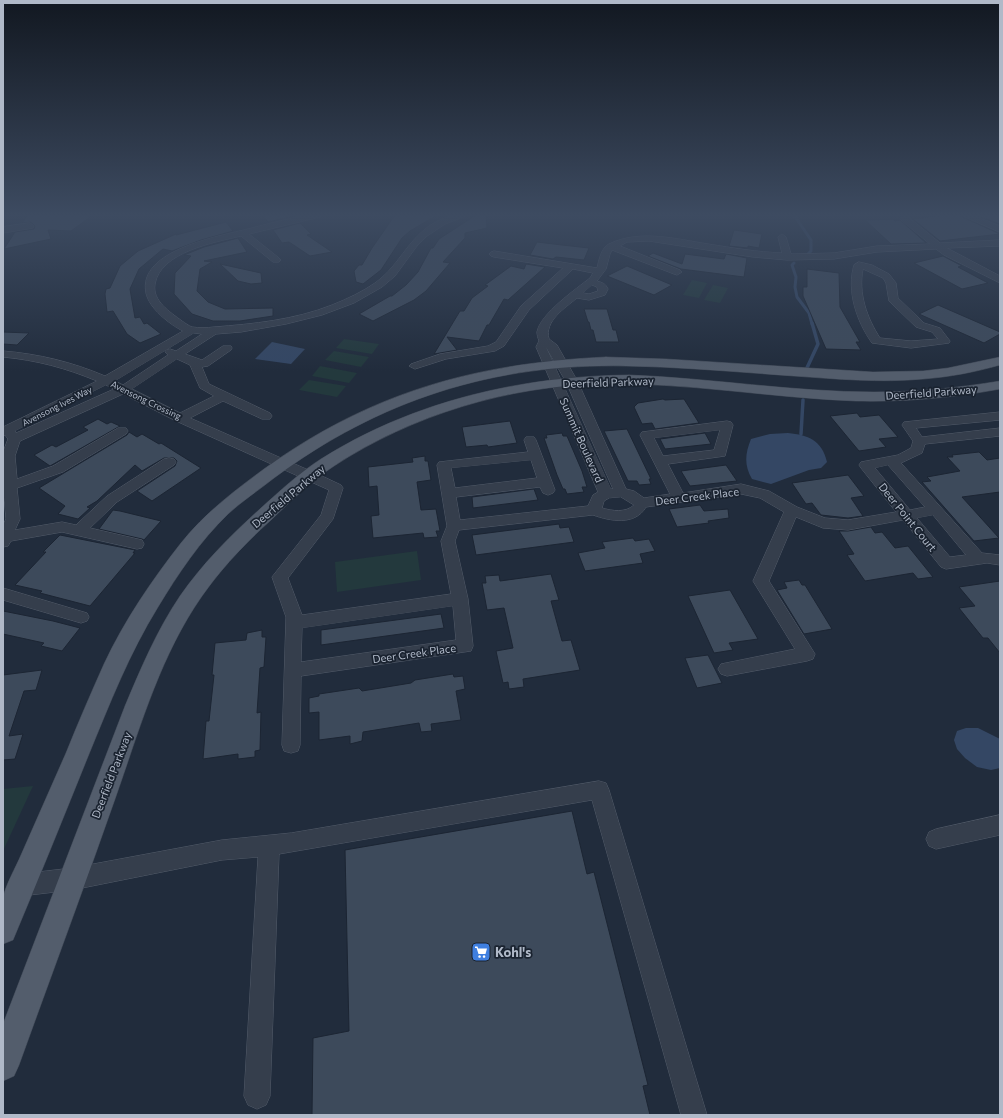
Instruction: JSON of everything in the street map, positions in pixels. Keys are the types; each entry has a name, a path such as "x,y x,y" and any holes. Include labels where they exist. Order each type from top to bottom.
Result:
{"main road":[{"name":"Deerfield Parkway","path":"3,930 106,684 124,647 177,560 222,510 284,463 323,437 367,414 413,395 454,383 503,372 555,364 599,361 647,362 888,378 931,375 979,367 1000,361"},
{"path":"888,378 903,396"},
{"name":"Deerfield Parkway","path":"3,1065 152,668 179,615 204,579 239,538 311,474 360,444 401,424 449,405 490,394 557,383 642,379 854,396 903,396 968,391 1000,385"}],"street":[{"path":"160,267 153,276 150,289 154,301 180,326 192,330 240,328 287,321 343,304 366,293 391,275 398,267"},
{"path":"415,366 444,356 491,349 500,344 514,323 531,302 570,267"},
{"path":"578,267 600,271"},
{"path":"555,364 552,345 544,341 542,332 544,326 554,312 591,282 602,267"},
{"path":"665,267 677,272"},
{"path":"858,267 856,272 858,303 866,326 876,341 900,346 933,344 946,341 936,330 920,325 893,299 891,283 886,276 869,267"},
{"path":"976,267 1000,280"},
{"path":"576,295 590,297 602,292 603,289 601,286 591,282"},
{"path":"531,302 554,312"},
{"name":"Avensong Ives Way","path":"8,434 106,381 192,330"},
{"path":"5,536 13,519 8,478 8,434 124,389 215,330"},
{"path":"160,348 195,363 204,364 228,348"},
{"name":"Avensong Crossing","path":"3,354 25,355 53,360 124,389 180,418 284,463"},
{"path":"195,363 204,386 266,416"},
{"name":"Summit Boulevard","path":"555,364 572,382 621,492"},
{"name":"Summit Boulevard","path":"555,364 557,383 606,494"},
{"path":"180,418 223,396"},
{"path":"1000,416 908,425 919,441 1000,432"},
{"path":"659,461 720,453 727,425 646,435 659,461 678,497"},
{"path":"8,478 58,469 122,431"},
{"path":"448,493 547,486 530,440"},
{"name":"Deer Point Court","path":"919,441 917,450 901,459 866,465 946,563 987,558 1000,560"},
{"path":"454,526 444,465 535,455"},
{"path":"891,460 978,559"},
{"path":"79,531 112,499 170,462"},
{"path":"284,463 311,474 336,488 328,516 280,577 294,617 291,746"},
{"name":"Deer Creek Place","path":"293,670 465,646 460,599 448,541 454,526 594,510 611,516 628,514 636,511 642,503 678,497 741,490 764,494 792,510 823,523 848,525 936,510"},
{"path":"594,510 598,498 606,494 621,492"},
{"name":"Deer Creek Place","path":"621,492 629,494 642,503"},
{"path":"727,669 807,654 761,581 792,510"},
{"path":"5,536 62,527 137,544"},
{"path":"3,594 81,617"},
{"path":"294,623 460,599"},
{"path":"21,885 72,880 222,850 291,843 599,790 694,1115"},
{"path":"936,839 1000,825"},
{"path":"257,1096 269,846"}],"green space":[{"path":"692,280 707,283 699,298 683,295"},
{"path":"713,285 728,288 720,303 704,300"},
{"path":"344,339 379,344 372,354 336,348"},
{"path":"334,351 369,357 361,367 325,360"},
{"path":"320,366 357,373 349,383 312,376"},
{"path":"309,380 346,386 337,397 299,390"},
{"path":"417,551 421,580 337,592 335,562"},
{"path":"33,786 3,851 3,789"}],"water":[{"path":"272,342 305,349 291,364 255,359"},
{"path":"788,433 802,435 813,440 822,448 827,462 821,468 809,470 771,484 752,479 749,474 746,459 751,439 770,434"},
{"path":"966,728 978,728 1000,739 1000,768 991,770 977,767 965,758 957,749 954,740 957,731"}],"building":[{"path":"119,267 141,267 130,289 135,318 140,317 144,324 147,323 161,334 140,343 127,334 113,311 107,312 105,294 106,289 110,288"},
{"path":"180,267 203,267 200,269 197,291 208,302 225,309 273,308 273,316 240,321 213,321 192,314 174,294 175,273"},
{"path":"223,267 234,267 261,273 262,283 251,284 238,281"},
{"path":"357,267 383,267 363,284 356,282 354,271"},
{"path":"421,267 446,267 426,291 414,300 373,321 359,314 392,296 406,285"},
{"path":"509,267 524,269 525,267 545,267 508,300 504,299 489,325 487,325 479,341 447,337 457,350 434,354 460,311 464,311 472,298 488,286 485,285"},
{"path":"625,267 630,267 672,285 654,295 607,276"},
{"path":"676,267 746,267 744,277"},
{"path":"922,267 958,267 988,283 962,289"},
{"path":"807,269 839,273 840,307 860,342 856,342 861,350 826,349 803,296 803,287 807,287"},
{"path":"938,305 1000,332 1000,334 984,343 919,314"},
{"path":"584,309 607,309 613,330 616,330 619,342 596,342 593,330 591,330"},
{"path":"3,332 29,333 17,345 3,344"},
{"path":"663,399 684,399 699,423 655,429 652,423 642,424 634,407 638,403"},
{"path":"857,413 860,417 879,415 898,437 879,439 886,447 859,451 830,416"},
{"path":"98,419 107,424 111,422 120,426 50,466 34,455 52,445 56,447 88,430 83,427"},
{"path":"510,421 517,443 488,447 487,445 466,447 462,427"},
{"path":"627,429 651,479 649,479 651,484 639,485 637,481 628,481 604,431"},
{"path":"129,432 137,437 142,434 159,444 161,443 201,468 152,501 137,491 175,466 177,461 174,458 164,458 142,471 135,465 97,501 87,507 90,508 78,519 58,514 65,506 39,488 127,435"},
{"path":"562,433 563,436 567,436 582,471 587,487 582,487 584,492 567,494 565,489 563,489 557,475 544,438 547,438 546,435"},
{"path":"705,433 711,444 665,449 660,439"},
{"path":"979,452 987,460 1000,458 1000,492 962,497 999,538 974,541 922,482 931,481 927,477 960,471 947,457 953,457 952,455"},
{"path":"425,456 425,461 428,461 431,480 417,482 421,510 436,509 440,531 436,531 438,537 424,538 423,533 373,538 371,516 379,515 377,486 369,487 368,467 413,462 412,458"},
{"path":"726,465 737,481 690,486 681,471"},
{"path":"848,475 864,496 851,498 863,516 848,518 821,515 812,503 806,504 792,483"},
{"path":"534,489 538,500 473,508 472,497"},
{"path":"700,505 704,511 728,509 729,518 708,521 709,523 677,527 669,509"},
{"path":"113,510 161,521 144,540 99,529"},
{"path":"559,524 560,528 569,527 574,542 476,555 472,535"},
{"path":"871,527 875,533 882,532 895,548 908,546 933,577 918,579 913,573 865,581 847,555 854,554 839,531"},
{"path":"60,535 135,550 133,553 135,553 90,606 40,593 42,591 15,585 46,552 43,552"},
{"path":"633,538 635,541 649,539 655,551 640,554 643,563 585,571 578,553 605,548 602,542"},
{"path":"551,574 559,600 551,601 562,641 571,640 580,670 523,679 524,687 509,689 508,682 503,683 496,651 513,648 504,608 487,610 482,583 486,583 485,576 499,575 500,581"},
{"path":"799,580 802,585 805,585 832,629 804,634 777,590 787,588 784,582"},
{"path":"1000,581 1000,653 988,638 983,638 959,608 975,606 959,587"},
{"path":"730,590 758,639 729,643 733,650 714,653 688,596"},
{"path":"3,611 80,628 62,651 41,646 44,643 3,634"},
{"path":"441,614 444,628 321,645 321,630"},
{"path":"262,630 262,637 266,637 264,667 260,668 257,713 261,712 260,750 255,751 255,757 238,759 238,754 203,759 206,721 209,721 214,675 212,675 215,643 246,640 247,633"},
{"path":"708,655 722,683 697,688 685,658"},
{"path":"42,670 36,690 24,691 9,736 23,734 15,759 3,760 3,675"},
{"path":"453,674 454,677 463,676 465,689 456,691 461,720 431,724 432,731 421,732 419,723 363,732 362,741 350,744 350,736 319,740 319,712 309,713 309,698 319,696 319,694 359,688 362,691"},
{"name":"Kohl's","path":"572,811 587,874 594,872 648,1085 643,1086 650,1115 312,1115 313,1038 349,1031 345,850"}],"waterway":[{"path":"793,267 796,277 795,287 797,297 809,313 812,324"},
{"path":"806,370 818,344 812,323"},
{"path":"801,434 803,400"}],"place":[{"name":"Kohl's","path":"481,952"}]}
